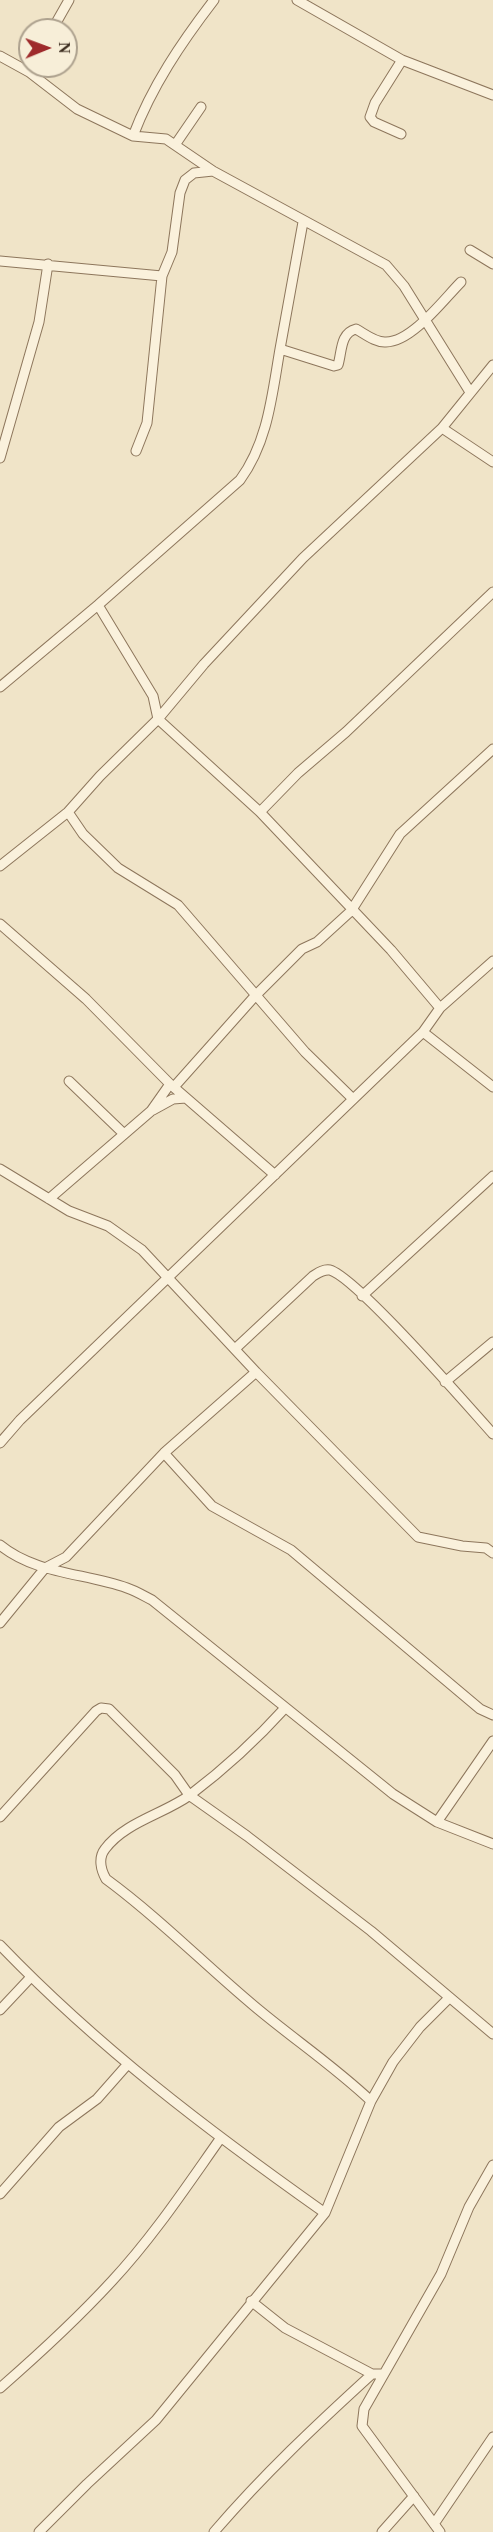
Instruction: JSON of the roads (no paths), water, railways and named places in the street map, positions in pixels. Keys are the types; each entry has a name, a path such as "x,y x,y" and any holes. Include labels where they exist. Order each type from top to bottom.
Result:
{"street":[{"path":"59,18 69,0"},
{"path":"133,136 147,100 181,44 214,0"},
{"path":"297,0 402,60 493,95"},
{"path":"0,56 18,64"},
{"path":"401,134 374,122 370,117 375,103 402,60"},
{"path":"40,78 76,109 133,136 166,139 213,171 303,222 386,265 404,286 470,392"},
{"path":"175,145 201,108"},
{"path":"136,451 147,423 162,276 172,252 180,193 192,156"},
{"path":"186,180 194,173 213,171"},
{"path":"0,687 98,605 240,480 248,469 257,455 262,438 303,222"},
{"path":"470,250 493,264"},
{"path":"0,261 162,276"},
{"path":"0,458 39,322 48,264"},
{"path":"280,349 334,366 339,362 343,340 350,331 356,329 385,343 401,339 461,282"},
{"path":"0,866 68,812 100,776 158,719 204,664 303,558 442,428 493,365"},
{"path":"442,428 493,462"},
{"path":"260,812 493,592"},
{"path":"98,605 153,696 158,719 260,812 391,950 440,1008"},
{"path":"151,1111 172,1085 255,996 302,949 317,942 351,910 400,834 493,749"},
{"path":"68,812 83,834 118,868 178,905 305,1052 352,1098"},
{"path":"0,924 86,999 186,1098 275,1175"},
{"path":"0,1443 20,1420 423,1032 440,1008 493,961"},
{"path":"423,1032 493,1087"},
{"path":"69,1081 123,1133"},
{"path":"49,1199 151,1111 173,1099 186,1098"},
{"path":"0,1169 69,1211 108,1226 142,1250 256,1372 418,1537 462,1546 486,1548 493,1553"},
{"path":"362,1296 493,1176"},
{"path":"236,1348 323,1270 338,1274 362,1296 493,1434"},
{"path":"445,1382 493,1342"},
{"path":"0,1623 45,1568 66,1557 164,1453 256,1372"},
{"path":"164,1453 212,1506 291,1550 480,1709 493,1715"},
{"path":"0,1545 12,1555 45,1568 128,1588 152,1600 393,1794 436,1822 493,1844"},
{"path":"0,1817 36,1774 101,1708 109,1709 175,1775 189,1795 248,1836 371,1931 436,1983 449,1998 493,2034"},
{"path":"285,1708 270,1725 189,1795 140,1822 105,1849 101,1858 102,1871 106,1879 292,2038 336,2068 371,2101"},
{"path":"436,1822 493,1741"},
{"path":"0,1945 31,1977 127,2065 220,2139 325,2213"},
{"path":"0,2010 31,1977"},
{"path":"39,2532 156,2421 251,2301 325,2213 371,2101 408,2041 449,1998"},
{"path":"0,2194 59,2127 97,2099 127,2065"},
{"path":"0,2388 49,2345 113,2281 174,2204 220,2139"},
{"path":"493,2165 469,2207 441,2274 364,2409 362,2426 437,2528 493,2437"},
{"path":"251,2301 285,2328 372,2374 383,2374"},
{"path":"214,2532 280,2458 372,2374"},
{"path":"382,2532 414,2496"}]}
